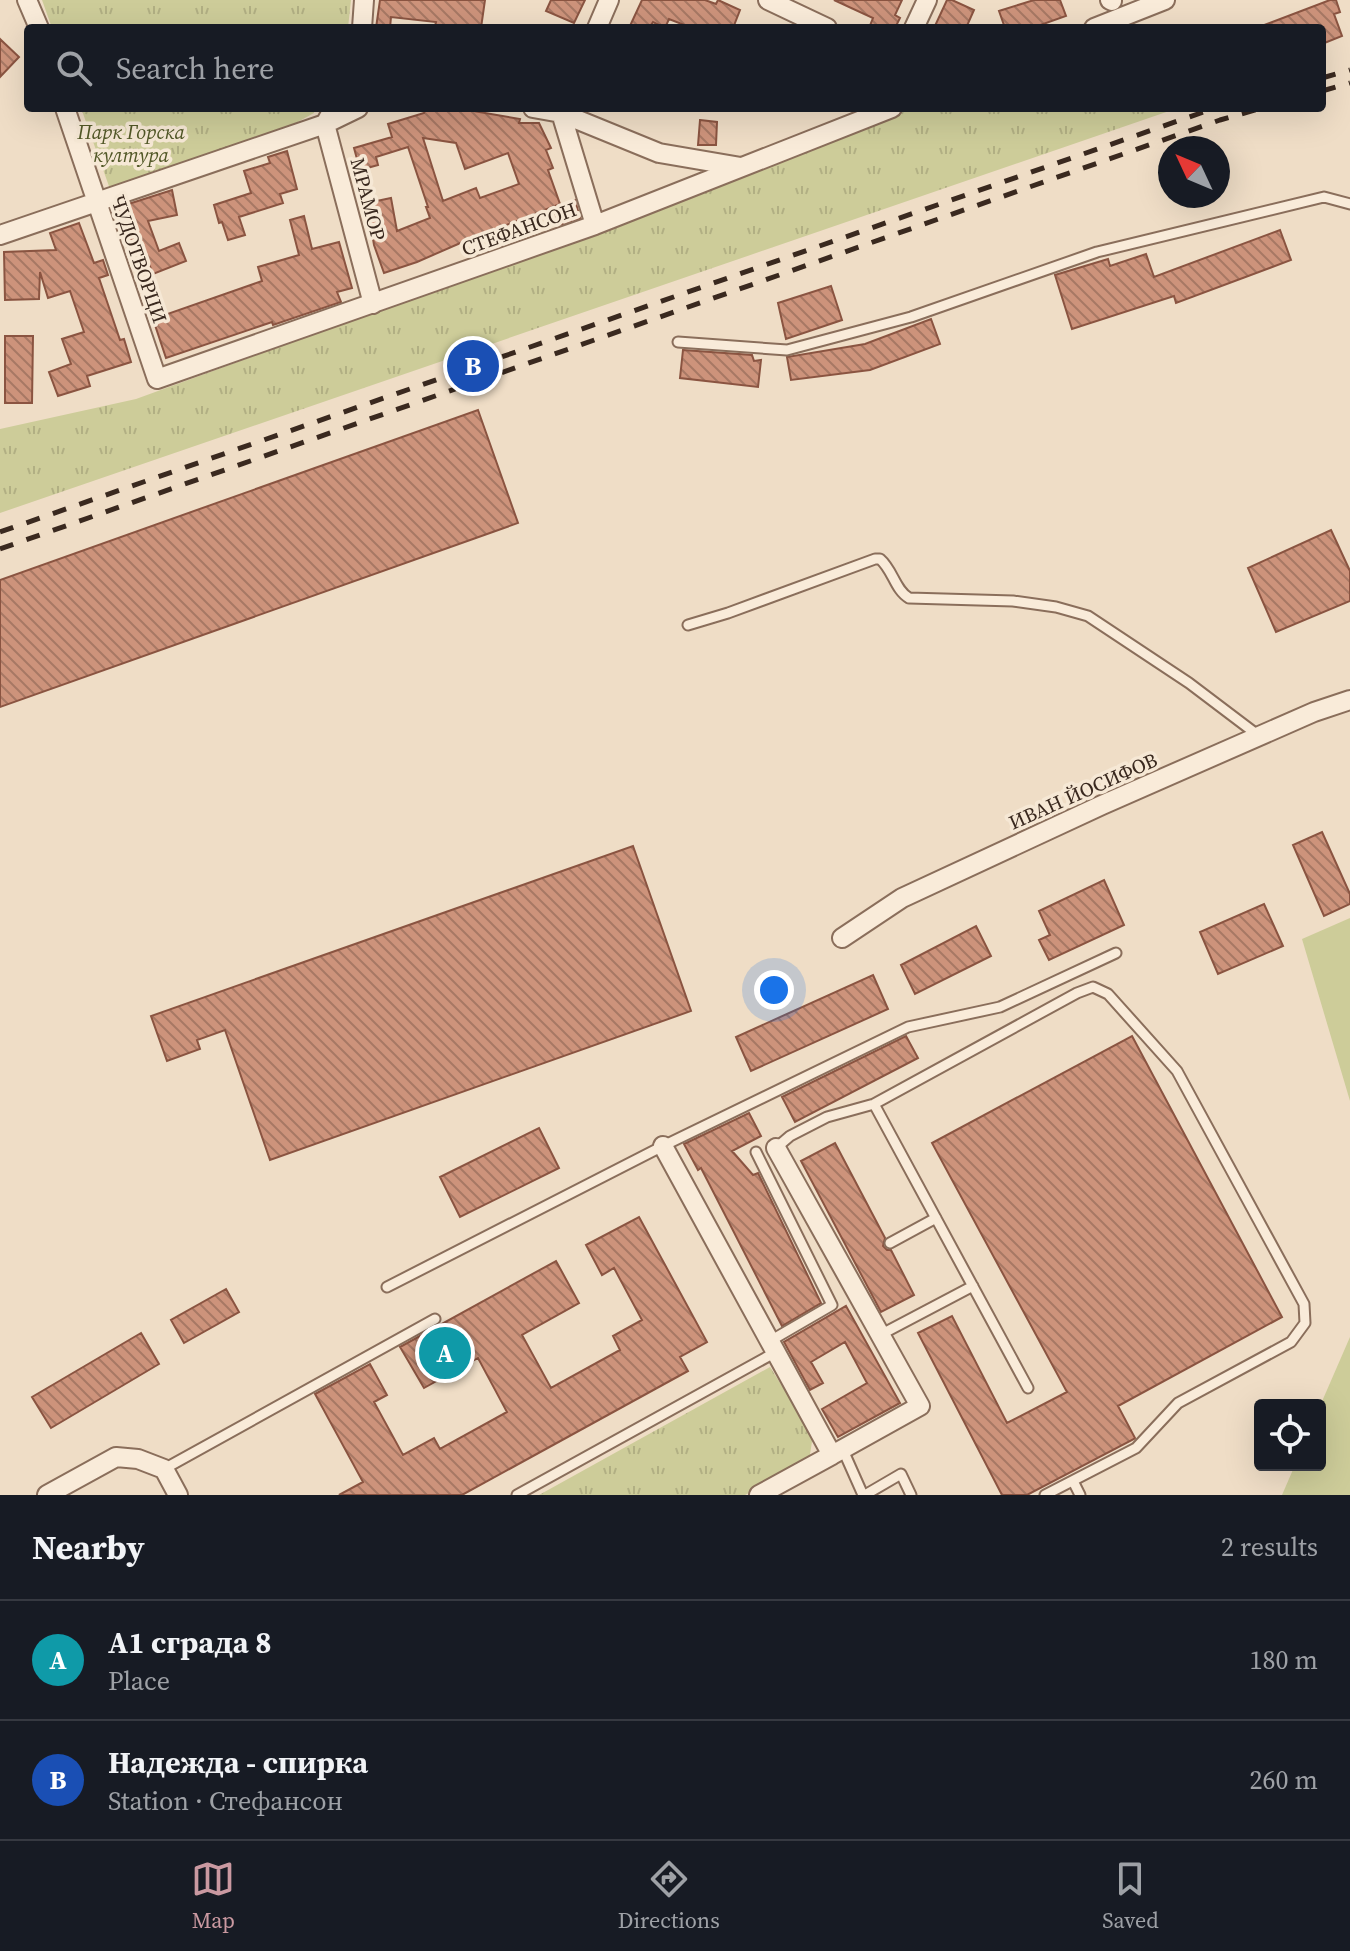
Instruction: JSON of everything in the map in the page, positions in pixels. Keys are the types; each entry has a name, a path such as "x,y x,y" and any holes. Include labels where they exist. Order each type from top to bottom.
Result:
{"street":[{"path":"27,0 37,24"},
{"path":"362,24 364,0"},
{"path":"599,24 609,0"},
{"path":"768,0 819,24"},
{"path":"916,24 927,0"},
{"path":"1097,24 1113,5 1165,0"},
{"name":"ЧУДОТВОРЦИ","path":"66,112 157,379"},
{"path":"562,112 595,225"},
{"path":"564,112 659,153 741,167"},
{"name":"СТЕФАНСОН","path":"157,379 595,225 882,112"},
{"path":"0,235 330,116"},
{"name":"МРАМОР","path":"330,116 373,304"},
{"name":"ИВАН ЙОСИФОВ","path":"842,938 902,898 1102,805 1314,712 1350,700"},
{"path":"663,1146 773,1347 837,1452"},
{"path":"759,1495 920,1406 776,1148"},
{"path":"47,1495 116,1457 138,1459 164,1469 178,1495"}],"lane":[{"path":"678,342 787,350 911,317 1097,252 1324,197 1350,204"},
{"path":"688,625 880,559 900,591 909,598 1013,601 1056,607 1088,616 1189,683 1259,736"},
{"path":"387,1287 663,1146 908,1027 1000,1007 1116,953"},
{"path":"776,1148 790,1136 827,1117 874,1104 1093,987 1108,994 1177,1071 1304,1304 1305,1323 1291,1342 1178,1403 1136,1448 1045,1495"},
{"path":"874,1104 1028,1388"},
{"path":"517,1495 773,1347 832,1305 756,1152"},
{"path":"890,1243 936,1218"},
{"path":"880,1335 973,1286"},
{"path":"164,1469 435,1319"},
{"path":"837,1452 864,1495 901,1474 911,1495"},
{"path":"1073,1481 1080,1495"}],"green space":[{"path":"42,0 351,0 348,24 51,24"},
{"name":"Парк Горска култура","path":"82,112 314,112 285,129 110,189"},
{"path":"896,112 1166,112 0,513 0,429 136,399 555,246"},
{"path":"1350,918 1350,1101 1302,939"},
{"path":"1350,1337 1350,1495 1282,1495 1292,1471 1326,1471 1326,1399 1323,1399"},
{"path":"770,1367 813,1435 809,1461 745,1495 539,1495"}],"building":[{"path":"380,0 485,0 482,24 436,24 391,17 390,24 377,24"},
{"path":"551,0 585,0 574,23 546,11"},
{"path":"642,0 705,0 716,4 718,0 740,10 735,24 682,24 669,19 667,24 631,24"},
{"path":"834,0 902,0 895,15 900,18 897,24 871,24 873,18"},
{"path":"947,0 974,10 968,24 936,24"},
{"path":"1034,0 1060,0 1066,16 1043,24 1004,24 999,11"},
{"path":"1336,0 1340,12 1334,14 1342,36 1326,42 1326,24 1267,24"},
{"path":"0,39 19,57 0,77"},
{"path":"424,112 479,112 520,119 519,123 539,123 551,148 546,150 553,168 548,170 560,204 384,273 374,245 367,203 391,198 397,231 430,218 408,147 376,157 378,165 360,170 354,148 392,137 388,124","holes":["423,138 456,143 465,169 508,153 519,184 480,198 476,188 443,201"]},
{"path":"700,120 717,122 716,145 698,145"},
{"path":"287,151 297,189 280,194 283,203 239,217 245,235 228,240 214,205 251,193 244,171 270,163 268,157"},
{"path":"172,190 177,215 148,221 159,251 179,243 186,261 153,274 144,251 131,256 113,209"},
{"path":"575,200 580,218 560,225 553,208"},
{"path":"304,216 312,249 339,242 352,288 337,292 341,302 166,358 153,319 262,281 258,267 299,255 290,220"},
{"path":"79,223 94,263 103,260 108,275 99,278 120,340 124,339 131,362 87,376 90,386 58,396 49,372 71,364 62,339 84,332 70,291 48,298 40,272 39,299 5,300 4,252 56,250 50,233"},
{"path":"1280,230 1291,260 1176,303 1174,296 1072,329 1055,275 1108,259 1110,266 1146,254 1154,277"},
{"path":"831,286 842,320 786,339 778,303"},
{"path":"931,319 940,344 870,370 791,380 787,357 865,344"},
{"path":"5,336 33,336 32,403 5,403"},
{"path":"683,350 752,355 754,361 761,360 758,387 680,378"},
{"path":"478,410 518,523 0,707 0,580"},
{"path":"1331,530 1350,571 1350,601 1276,632 1248,568"},
{"path":"1322,832 1350,894 1350,904 1324,916 1293,845"},
{"path":"633,846 691,1011 270,1160 225,1030 197,1040 200,1049 167,1061 151,1016"},
{"path":"1104,880 1124,925 1049,960 1039,940 1050,935 1039,911"},
{"path":"1264,904 1283,946 1218,974 1200,932"},
{"path":"976,926 991,956 915,994 901,965"},
{"path":"873,975 888,1009 751,1071 736,1037"},
{"path":"906,1036 918,1058 795,1122 782,1097"},
{"path":"1132,1036 1282,1317 1118,1406 1134,1439 1027,1495 1002,1495 918,1333 952,1316 1007,1423 1067,1392 932,1143"},
{"path":"749,1113 761,1136 732,1151 753,1175 758,1173 821,1303 782,1326 701,1168 698,1170 684,1144"},
{"path":"539,1128 559,1168 460,1217 440,1177"},
{"path":"835,1143 885,1238 883,1246 891,1250 914,1295 881,1312 801,1161"},
{"path":"639,1217 707,1342 680,1357 688,1371 462,1495 339,1495 363,1482 315,1394 370,1364 387,1395 374,1402 403,1455 434,1438 440,1449 507,1412 478,1358 424,1388 400,1347 556,1261 579,1303 522,1335 551,1388 620,1350 613,1336 642,1320 614,1268 602,1275 586,1245"},
{"path":"226,1289 239,1312 184,1343 171,1320"},
{"path":"846,1306 900,1403 838,1437 822,1409 867,1383 845,1342 811,1362 823,1383 810,1390 784,1342"},
{"path":"141,1333 159,1364 51,1428 32,1397"}],"railway":[{"path":"1326,77 1350,70"},
{"path":"1326,90 1350,83"},
{"path":"0,532 1204,112"},
{"path":"0,549 1248,112"}],"place":[{"name":"Надежда - спирка","path":"473,366"},
{"name":"А1 сграда 8","path":"445,1353"}]}
